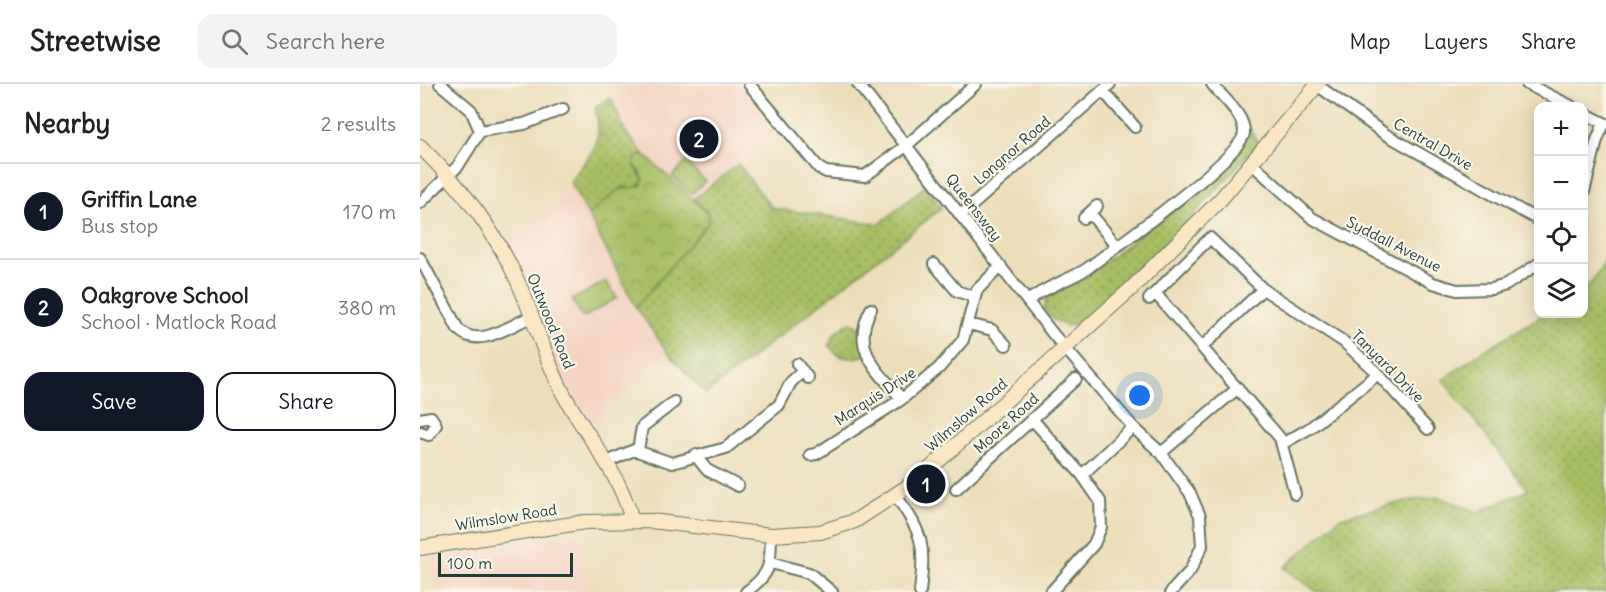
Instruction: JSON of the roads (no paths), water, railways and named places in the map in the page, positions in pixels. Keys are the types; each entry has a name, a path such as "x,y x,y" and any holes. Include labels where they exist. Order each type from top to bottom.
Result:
{"main road":[{"name":"Wilmslow Road","path":"420,548 557,525 632,521 771,535 806,534 839,527 896,496 1067,349 1195,225 1252,164 1318,85"},
{"name":"Outwood Road","path":"420,146 468,197 496,239 516,278 554,376 626,499 632,521"}],"street":[{"path":"440,84 471,110 480,131"},
{"path":"748,84 814,162 826,172 865,176 906,146 975,84"},
{"name":"Queensway","path":"858,84 1028,301 1133,427 1161,453 1190,493 1200,516 1202,546 1190,571 1171,592"},
{"path":"1028,301 1043,289 1076,276 1116,246 1212,172 1240,142 1244,132 1237,113 1212,84"},
{"path":"1527,84 1563,102"},
{"name":"Central Drive","path":"1318,85 1385,134 1534,217"},
{"path":"1106,87 1135,127"},
{"name":"Longnor Road","path":"961,215 1106,87"},
{"path":"480,131 524,124 563,109"},
{"path":"1588,115 1605,123 1597,140 1588,176"},
{"path":"420,203 467,156 480,131"},
{"name":"Syddall Avenue","path":"1252,164 1312,218 1433,283 1457,290 1492,289 1506,285 1534,267"},
{"path":"1090,212 1116,246"},
{"name":"Tanyard Drive","path":"1202,347 1152,296 1210,238 1263,289 1344,342 1378,374 1428,429"},
{"path":"420,258 464,335 479,338 488,336 531,316"},
{"path":"934,263 957,291 974,297"},
{"name":"Marquis Drive","path":"810,455 816,454 902,399 928,379 963,340 969,324 974,297 986,279 1001,267"},
{"path":"1263,289 1202,347 1282,444 1295,494"},
{"path":"872,309 863,330 866,355 902,399"},
{"path":"969,324 992,330 1006,345"},
{"path":"605,463 630,450 638,450 667,462 678,462 695,455 726,448 781,403 791,382 803,371"},
{"path":"1282,444 1310,428 1378,374"},
{"name":"Moore Road","path":"956,489 1076,379"},
{"path":"1161,453 1238,388"},
{"path":"638,450 642,427 674,402"},
{"path":"420,432 429,435 436,425 431,417 421,417"},
{"path":"1032,419 1082,475 1100,501 1101,527 1094,544 1052,592"},
{"path":"1082,475 1133,427"},
{"path":"695,455 706,470 739,487"},
{"path":"896,496 917,527 922,543 924,557 920,592"},
{"path":"746,592 763,578 771,563 771,535"},
{"path":"771,563 809,573 832,592"}],"place":[{"name":"Oakgrove School","path":"699,139"},
{"name":"Griffin Lane","path":"926,484"}]}
